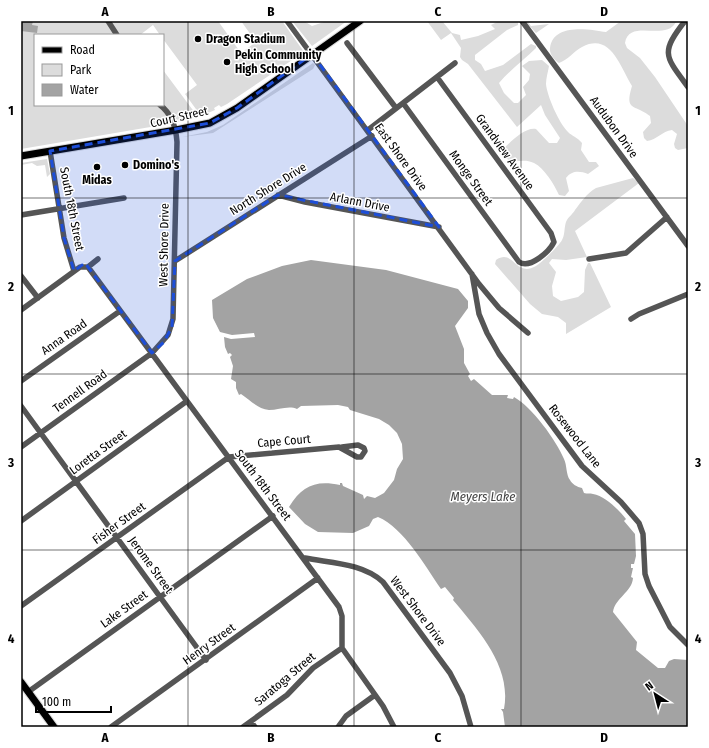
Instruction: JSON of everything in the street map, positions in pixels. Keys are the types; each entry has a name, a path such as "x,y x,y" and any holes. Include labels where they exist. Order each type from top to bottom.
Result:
{"main road":[{"name":"Court Street","path":"21,156 205,124 219,118 360,21"},
{"path":"21,682 54,727"}],"street":[{"path":"108,21 116,34"},
{"name":"East Shore Drive","path":"287,21 472,274 499,308 528,333"},
{"name":"Audubon Drive","path":"522,21 688,246"},
{"path":"688,23 685,21 670,43 668,56 671,64 688,87"},
{"path":"347,43 396,108"},
{"path":"368,130 455,63"},
{"name":"Grandview Avenue","path":"437,77 551,233 554,240 547,251 529,264 523,265"},
{"name":"Monge Street","path":"403,103 517,261 523,265"},
{"path":"161,106 169,113 176,130"},
{"name":"West Shore Drive","path":"152,353 164,342 172,327 175,261 176,130"},
{"name":"North Shore Drive","path":"175,261 372,136"},
{"name":"South 18th Street","path":"50,151 64,238 74,271"},
{"name":"Arlann Drive","path":"278,195 305,202 439,228"},
{"path":"21,215 124,198"},
{"path":"589,260 626,253 668,217"},
{"path":"21,310 81,266 88,267 98,259"},
{"name":"South 18th Street","path":"88,267 305,558 341,611 342,648"},
{"name":"Rosewood Lane","path":"472,274 479,314 499,354 582,466 621,502 639,523 643,534 645,574 649,586 670,627 688,645"},
{"path":"21,276 38,298"},
{"path":"631,319 639,314 688,294"},
{"name":"Anna Road","path":"21,381 120,311"},
{"name":"Tennell Road","path":"21,447 152,353"},
{"name":"Loretta Street","path":"21,521 187,401"},
{"name":"Jerome Street","path":"21,406 206,660"},
{"name":"Cape Court","path":"229,457 342,447"},
{"name":"Fisher Street","path":"21,606 229,457"},
{"name":"Lake Street","path":"28,692 273,516"},
{"name":"West Shore Drive","path":"305,558 361,569 374,575 383,582 450,672 462,696 472,727"},
{"name":"Henry Street","path":"111,727 318,578"},
{"path":"342,648 383,706 394,727"},
{"name":"Saratoga Street","path":"243,727 287,695 313,668 342,648"},
{"path":"338,727 346,716 374,695"},
{"path":"251,722 255,727"}],"highlighted area":[{"path":"312,54 439,227 278,195 175,261 172,327 164,342 152,353 85,263 74,271 64,238 50,151 210,123 237,108"}],"green space":[{"path":"21,21 218,21 241,53 256,42 241,21 282,21 304,52 227,104 221,107 219,105 214,108 215,110 201,116 185,94 197,85 164,40 164,34 159,34 153,25 141,34 34,34 34,106 164,106 164,71 198,117 168,124 21,149"},
{"path":"292,21 304,21 312,26 327,21 347,21 312,46"},
{"path":"427,21 442,21 452,33 460,35 461,40 478,36 495,29 491,25 499,21 518,21 518,25 507,30 475,55 475,60 481,64 485,71 503,65 531,44 536,46 536,48 499,83 504,93 514,103 518,103 526,95 523,87 529,80 530,74 522,66 529,61 542,60 549,66 546,84 557,116 568,132 582,143 581,150 589,162 596,162 599,166 588,174 573,172 568,175 566,178 569,191 565,196 559,195 548,177 538,165 529,161 512,161 504,156 501,151 517,136 527,130 536,129 549,143 557,143 560,138 545,115 541,105 517,127 468,64 462,60 460,57 461,48 451,33 441,40"},
{"path":"525,21 527,21 531,26 549,24 536,33"},
{"path":"621,21 676,22 671,28 664,30 633,32 628,36 625,43 627,48 640,58 655,77 688,126 688,148 678,150 675,148 674,144 677,134 672,130 665,132 651,140 647,141 644,138 643,132 651,123 650,116 630,104 629,100 632,86 619,61 607,48 600,44 592,44 582,47 559,63 551,55 550,48 553,40 565,31 582,29 606,32"},
{"path":"313,63 315,65 313,69 213,133 182,137 207,132 223,125"},
{"path":"47,159 50,174 47,177 45,165 37,166 32,163 21,165 21,163"},
{"path":"633,178 639,183 575,231 587,257 566,260 552,259 549,263 556,272 552,286 553,296 561,301 578,297 584,292 585,270 588,263 590,263 611,307 566,334 566,323 558,317 542,314 530,304 495,264 496,260 502,257 507,258 523,268 529,269 536,266 542,262 560,243 564,236 565,224 567,220 589,193 596,188"}],"water":[{"path":"21,21 33,21 32,25 38,26 37,33 21,31"},
{"name":"Meyers Lake","path":"311,260 386,270 458,289 468,301 468,308 455,326 464,349 464,363 470,374 468,376 471,381 474,379 492,395 508,395 507,398 513,399 514,397 528,408 543,425 560,451 572,483 582,488 584,493 598,495 611,504 626,519 624,521 635,534 636,556 634,564 631,564 631,568 633,568 631,577 633,578 632,583 614,607 613,612 637,642 636,650 658,668 665,668 669,661 674,659 688,660 688,727 505,727 503,712 501,709 504,709 505,693 503,678 491,650 473,624 453,600 454,598 445,587 441,589 413,548 397,530 388,522 378,517 373,519 369,526 353,533 318,532 305,524 289,507 304,489 323,483 340,485 340,483 342,483 343,486 363,495 364,499 367,496 375,498 384,493 394,480 397,469 403,459 402,444 397,433 389,425 379,419 350,410 348,407 338,405 301,406 297,409 291,407 272,410 265,409 241,394 239,395 236,388 236,382 231,379 233,366 230,357 232,355 230,353 228,354 225,347 224,337 231,339 255,337 254,333 232,335 220,332 213,318 212,300 247,279 282,266"}],"place":[{"name":"Dragon Stadium","path":"198,39"},
{"name":"Pekin Community High School","path":"227,62"},
{"name":"Domino's","path":"125,165"},
{"name":"Midas","path":"97,167"}]}
